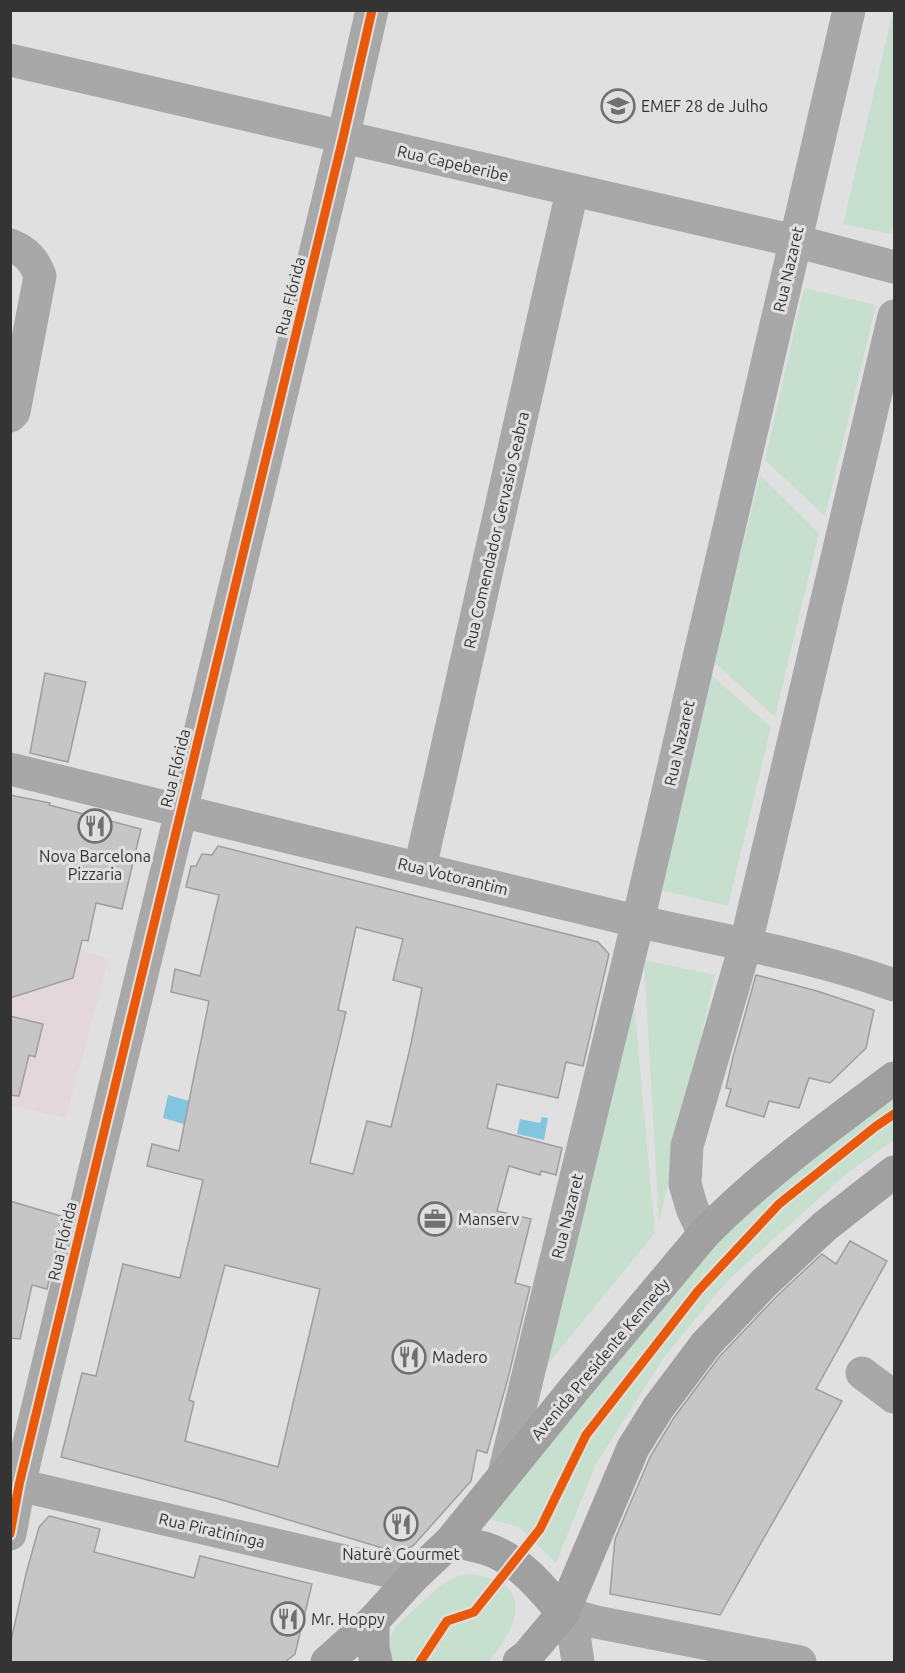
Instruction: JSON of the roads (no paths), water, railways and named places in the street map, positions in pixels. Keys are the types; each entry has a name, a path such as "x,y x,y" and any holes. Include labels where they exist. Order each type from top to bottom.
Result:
{"main road":[{"name":"Avenida Presidente Kennedy","path":"327,1662 373,1622 413,1577 451,1541 704,1234 790,1155 894,1078"},
{"path":"519,1662 527,1656 563,1613 633,1448 658,1408 706,1344 764,1282 825,1226 894,1172"},
{"path":"451,1541 486,1549 514,1563 534,1579 563,1613"},
{"path":"373,1622 373,1648 376,1662"}],"street":[{"name":"Rua Flórida","path":"10,1534 15,1484 343,138 372,10"},
{"name":"Rua Nazaret","path":"504,1474 638,921 849,10"},
{"name":"Rua Capeberibe","path":"10,60 795,241 894,267"},
{"name":"Rua Comendador Gervasio Seabra","path":"420,868 572,191"},
{"path":"10,245 25,252 35,263 40,276 14,412 10,416"},
{"path":"704,1234 692,1208 686,1184 687,1146 746,943 894,316"},
{"name":"Rua Votorantim","path":"10,769 638,921 746,943 865,974 894,985"},
{"path":"862,1373 894,1397"},
{"name":"Rua Piratininga","path":"15,1484 413,1577"},
{"path":"563,1613 575,1642 578,1662"},
{"path":"563,1613 596,1622 800,1662"}],"water":[{"path":"168,1095 189,1101 184,1124 163,1118"},
{"path":"542,1117 548,1118 544,1140 517,1134 520,1119 540,1123"}],"place":[{"name":"EMEF 28 de Julho","path":"618,106"},
{"name":"Nova Barcelona Pizzaria","path":"95,826"},
{"name":"Manserv","path":"435,1219"},
{"name":"Madero","path":"409,1357"},
{"name":"Naturê Gourmet","path":"401,1524"},
{"name":"Mr. Hoppy","path":"288,1619"}]}
